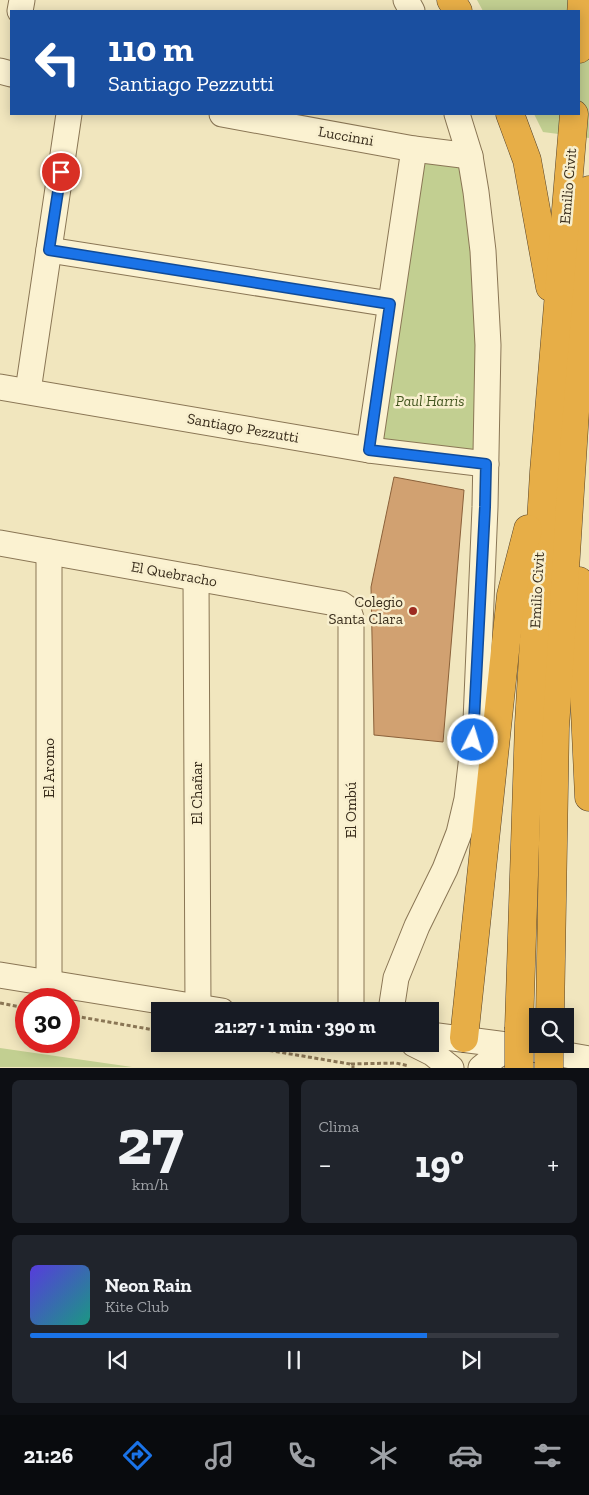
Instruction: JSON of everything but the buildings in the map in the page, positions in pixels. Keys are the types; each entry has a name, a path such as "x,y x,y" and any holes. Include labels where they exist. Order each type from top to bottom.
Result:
{"highway":[{"path":"580,33 582,0"},
{"path":"510,115 527,160 575,315"},
{"name":"Emilio Civit","path":"550,1008 554,728 572,459 575,315 574,115"},
{"name":"Emilio Civit","path":"518,1047 529,723 544,472 575,315 589,190"},
{"path":"572,459 589,797"},
{"path":"464,1038 511,594 544,472"},
{"path":"549,1053 549,1068"}],"street":[{"path":"28,391 70,115"},
{"name":"Luccinni","path":"227,115 414,149 470,156"},
{"path":"392,1002 396,978 417,926 445,869 459,833 467,799 476,721 486,464 488,345 483,252 476,192 470,156 457,115"},
{"path":"369,450 414,149"},
{"path":"49,250 390,304"},
{"name":"Santiago Pezzutti","path":"0,387 369,450 486,464"},
{"name":"El Quebracho","path":"0,543 341,604 348,609"},
{"name":"El Aromo","path":"49,552 49,983"},
{"name":"El Chañar","path":"196,578 198,1002"},
{"name":"El Ombú","path":"348,609 351,618 351,1002"},
{"path":"0,976 162,1002"},
{"path":"439,1036 518,1047 584,1061"},
{"path":"464,1038 465,1068"},
{"path":"481,1068 496,1056 518,1047"},
{"path":"413,1055 432,1053 451,1068"}],"path":[{"path":"0,1003 15,1006"},
{"path":"80,1017 151,1029"},
{"path":"279,1052 350,1064 396,1064 413,1055"},
{"path":"350,1064 354,1068"}],"green space":[{"path":"477,0 589,0 589,138 543,132 534,115 580,115 580,10 482,10"},
{"name":"Paul Harris","path":"418,153 459,158 466,192 477,342 473,454 379,440"},
{"path":"0,1048 15,1050 15,1053 35,1053 132,1067 0,1067"}],"place":[{"name":"Colegio Santa Clara","path":"413,611"}],"route":[{"path":"61,172 49,250 390,304 369,450 486,464 476,721 473,740"}]}
